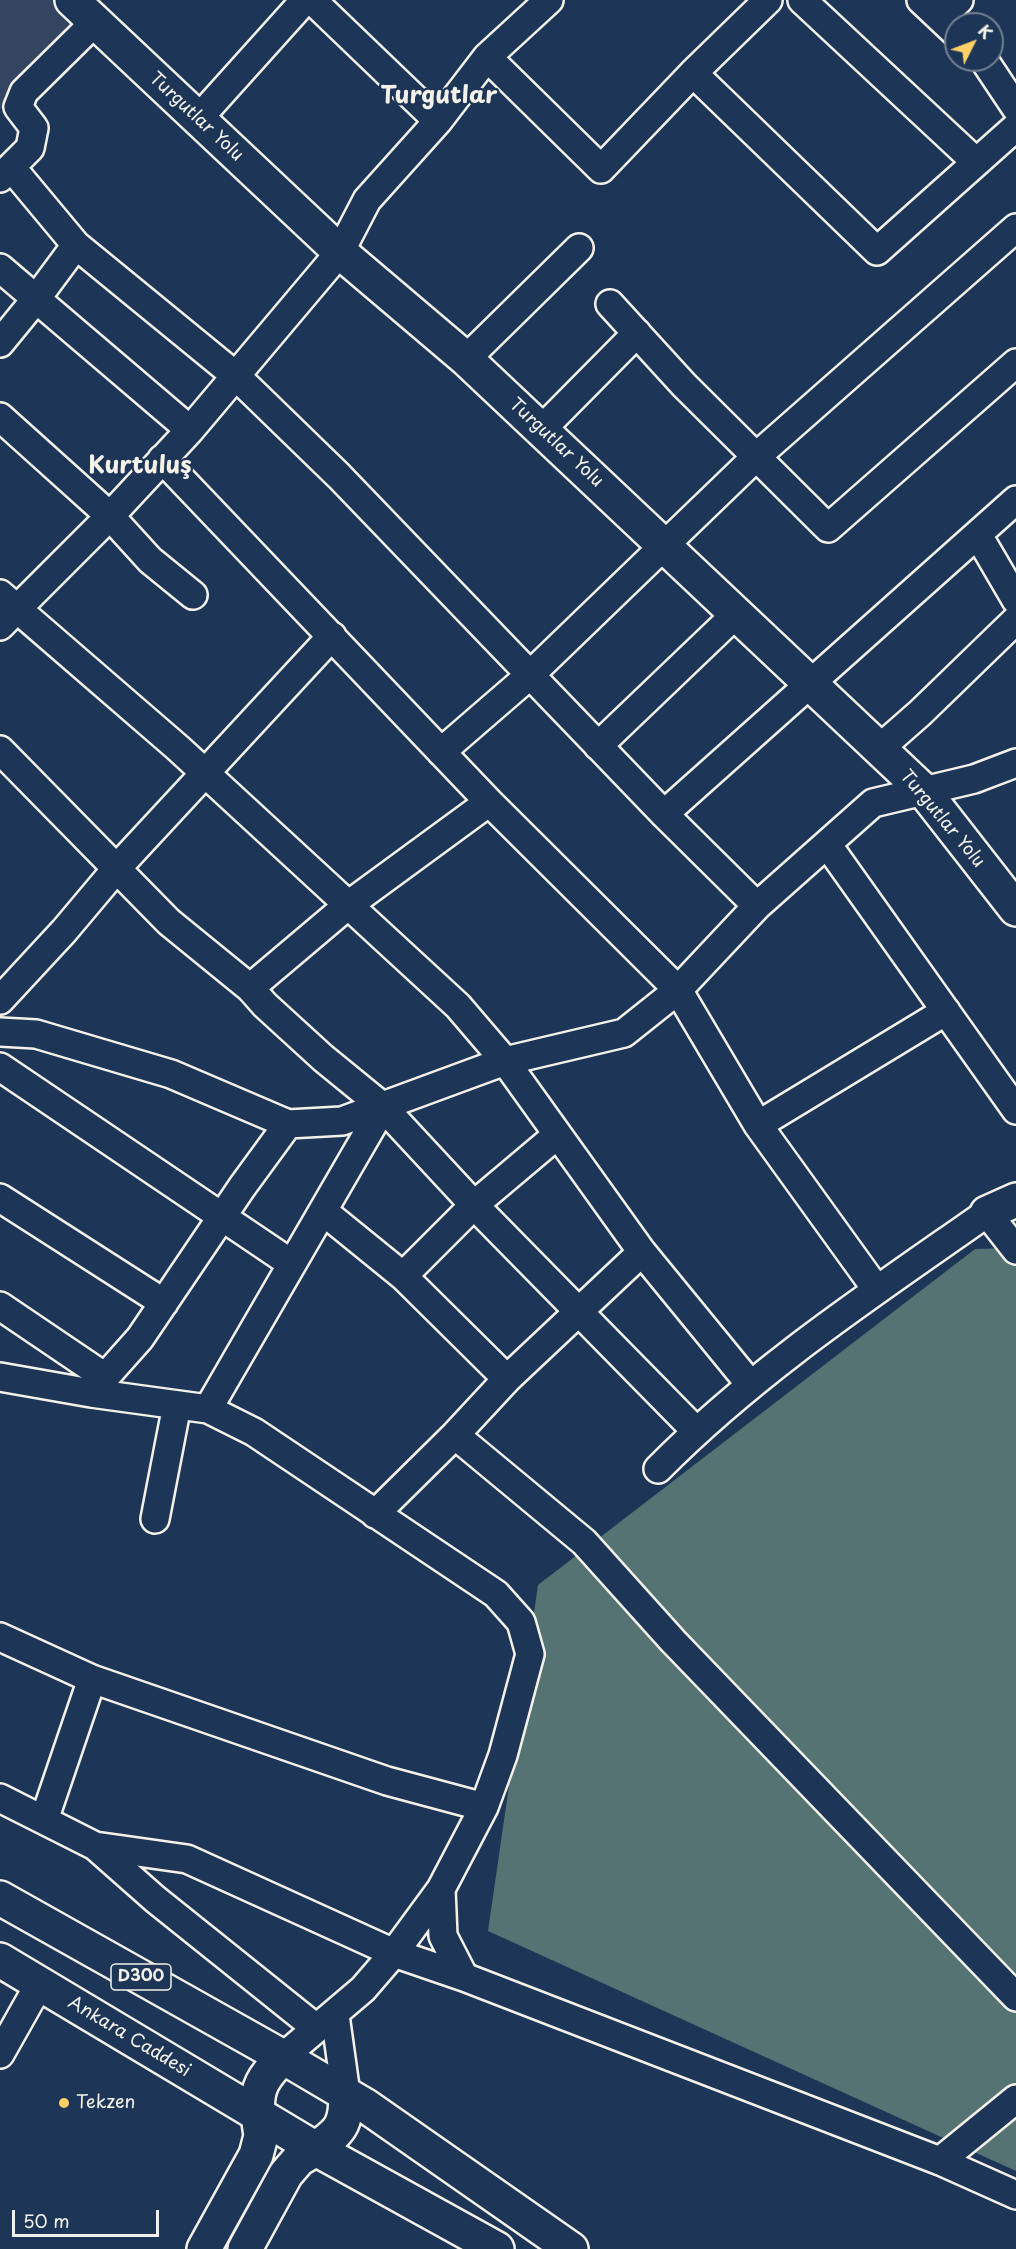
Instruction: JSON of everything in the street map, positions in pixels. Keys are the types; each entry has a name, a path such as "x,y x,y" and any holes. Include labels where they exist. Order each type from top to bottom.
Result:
{"main road":[{"name":"Turgutlar Yolu","path":"72,0 340,252 466,359 923,790 1016,909"},
{"path":"987,1213 1016,1200"},
{"name":"D300","path":"0,1898 346,2094 571,2249"},
{"name":"Ankara Caddesi","path":"0,1960 316,2149 497,2249"},
{"path":"204,2249 256,2155 261,2136 256,2099 260,2085 283,2057"},
{"path":"245,2249 286,2174 299,2158 316,2149 341,2128 346,2115 346,2094"}],"street":[{"path":"198,119 305,0"},
{"path":"312,0 438,121"},
{"path":"549,0 487,57 438,121 367,200 340,252 190,430 110,516 6,610 204,773 458,1006 505,1061 642,1252 750,1384"},
{"path":"487,57 602,169 693,73 768,0"},
{"path":"802,0 976,162"},
{"path":"921,0 944,13"},
{"path":"96,22 24,92 18,107 33,128 30,148 5,173 76,245 236,376 339,476 664,814 757,906"},
{"path":"992,72 1016,108"},
{"path":"693,73 877,251 1016,127"},
{"path":"441,752 530,675 757,456 1016,228"},
{"path":"0,343 76,245"},
{"path":"466,359 579,248"},
{"path":"0,268 190,430"},
{"path":"610,304 684,386 828,528 1016,363"},
{"path":"541,430 637,333"},
{"path":"0,417 110,516 150,560 193,595"},
{"path":"162,459 441,752 678,990 758,1125 877,1290"},
{"path":"664,814 1016,500"},
{"path":"978,535 1016,600"},
{"path":"598,746 736,614"},
{"path":"879,749 920,713 1016,620"},
{"path":"0,1000 64,932 117,868 332,636"},
{"path":"0,750 169,922 250,987 265,1005 323,1058 383,1107 577,1312 696,1431"},
{"path":"0,1032 36,1034 171,1074 288,1124 342,1121 505,1061 624,1033 678,990 757,906 873,802 974,779 1016,763"},
{"path":"250,987 347,906 489,801"},
{"path":"827,844 1016,1110"},
{"path":"758,1125 946,1011"},
{"path":"0,1067 292,1264"},
{"path":"208,1409 383,1107"},
{"path":"98,1385 140,1338 288,1124"},
{"path":"403,1276 474,1205 557,1135"},
{"path":"0,1198 164,1304"},
{"path":"323,1211 403,1276 507,1379"},
{"path":"658,1469 696,1431 750,1384 877,1290 987,1213 1016,1250"},
{"path":"375,1514 455,1435 507,1379 642,1252"},
{"path":"0,1306 98,1385"},
{"path":"0,1377 98,1385 177,1405 208,1409 254,1432 496,1594 521,1622 530,1654 503,1755 484,1807 441,1889 394,1953 363,1989 283,2057"},
{"path":"155,1519 177,1405"},
{"path":"455,1435 584,1542 673,1641 1016,1997"},
{"path":"0,1636 92,1679 387,1781 484,1807"},
{"path":"44,1820 92,1679"},
{"path":"0,1798 95,1846 155,1899 326,2021 346,2094"},
{"path":"95,1846 187,1859 394,1953 464,1977 940,2161 1016,2195"},
{"path":"441,1889 444,1936 464,1977"},
{"path":"0,2054 40,1983"},
{"path":"940,2161 1016,2099"}],"shaded area":[{"path":"0,0 53,0 75,20 0,110"}],"green space":[{"path":"1016,1248 1016,2171 488,1931 538,1585 975,1249"}],"place":[{"name":"Tekzen","path":"64,2103"}],"district":[{"name":"Turgutlar","path":"439,96"},
{"name":"Kurtuluş","path":"140,466"}]}
